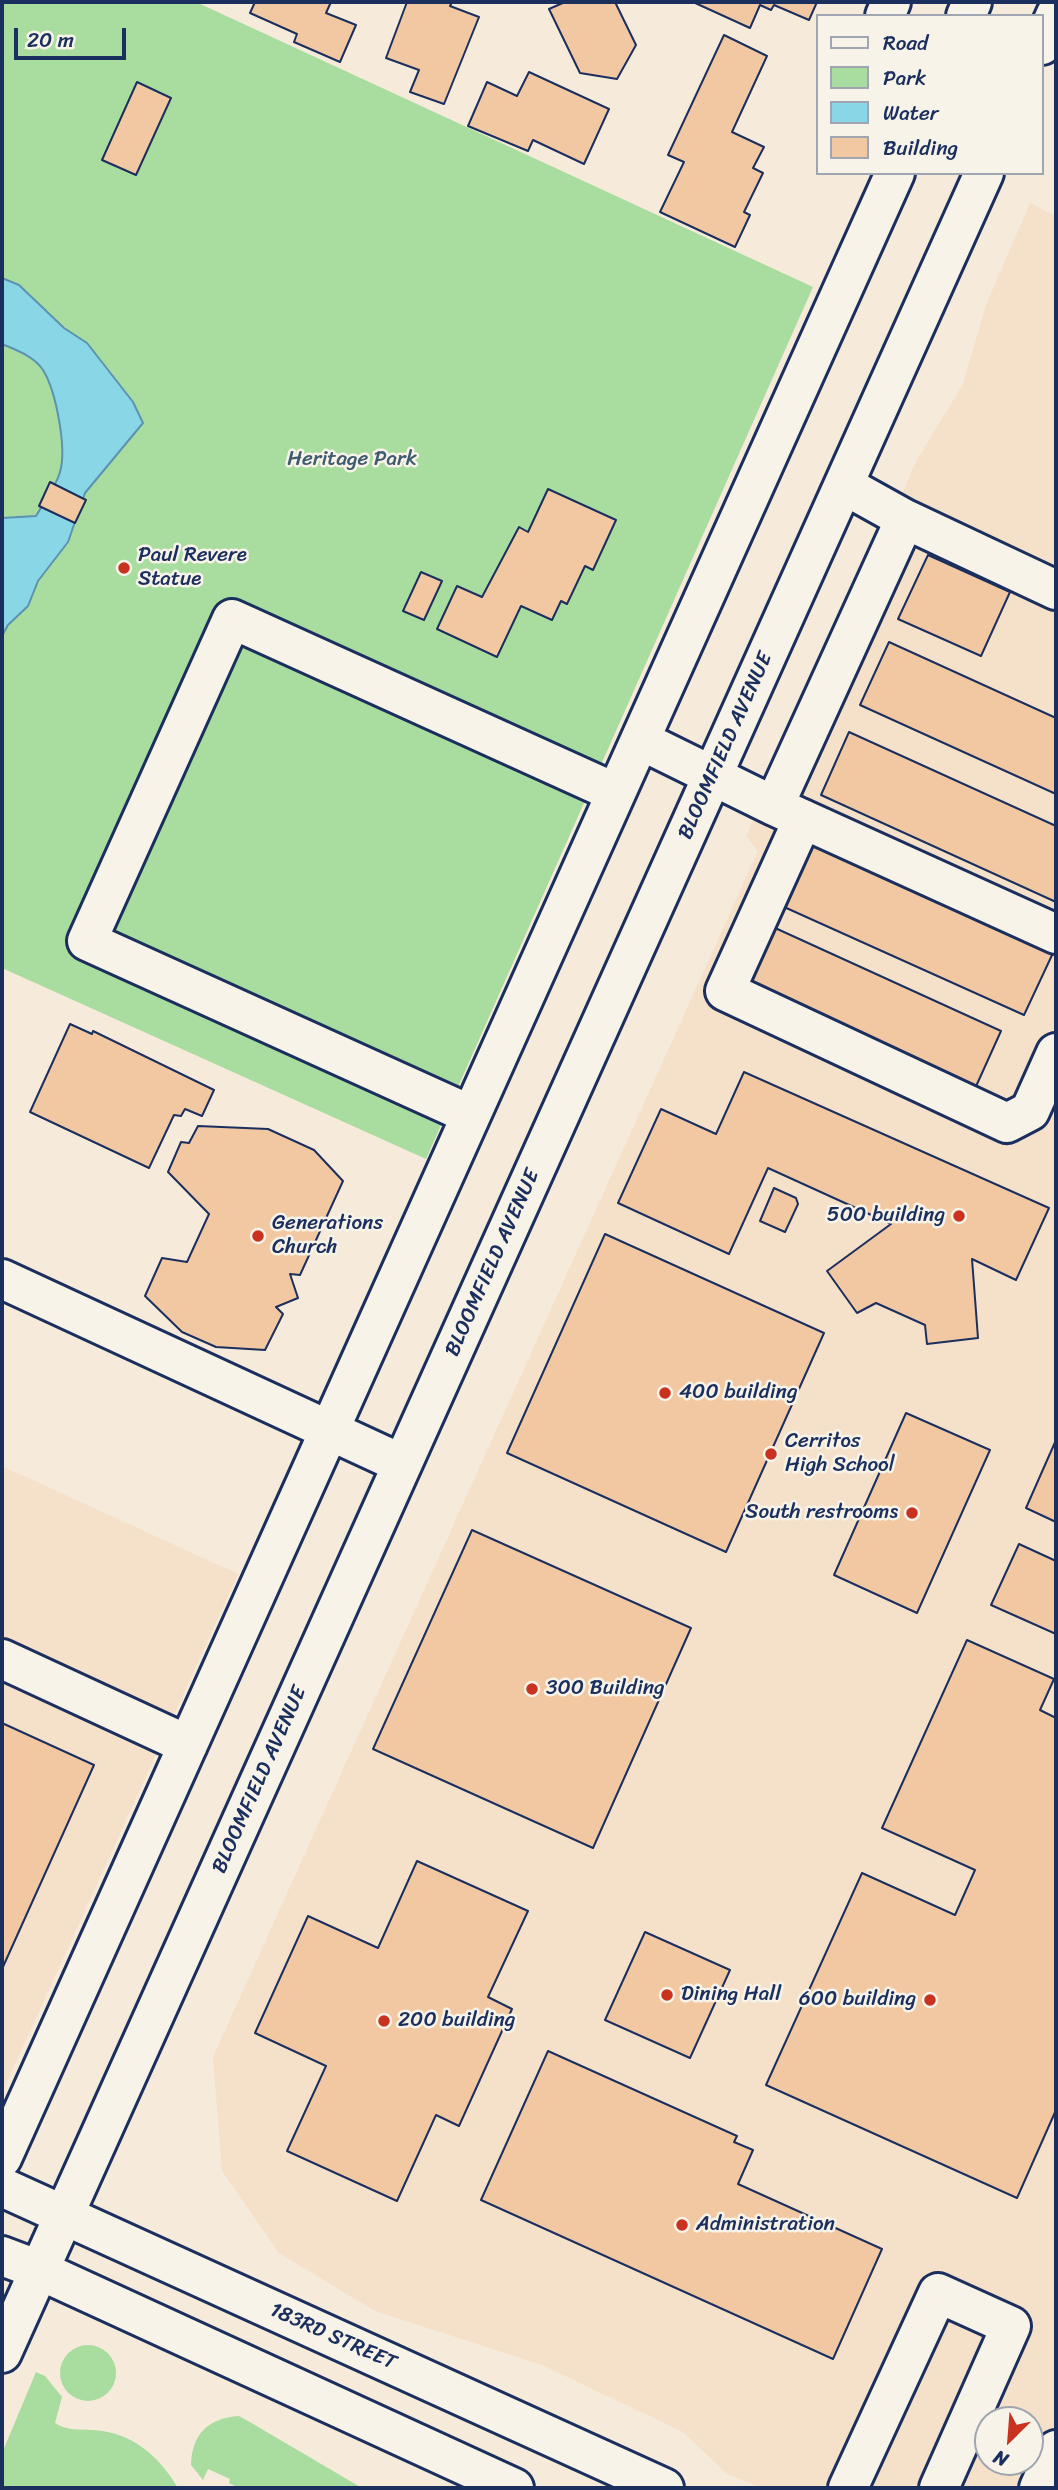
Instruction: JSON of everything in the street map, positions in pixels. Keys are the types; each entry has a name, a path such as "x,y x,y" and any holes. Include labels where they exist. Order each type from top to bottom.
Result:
{"street":[{"path":"1044,41 1056,14"},
{"path":"2,2158 894,175"},
{"name":"BLOOMFIELD AVENUE","path":"2,2353 983,175"},
{"path":"844,485 905,519 1056,590"},
{"path":"905,519 789,813 725,991 1007,1123 1030,1111 1056,1053"},
{"path":"471,1115 87,940 109,891 232,619 616,793"},
{"path":"640,740 789,813 1056,934"},
{"path":"2,1279 402,1464"},
{"path":"2,1659 188,1745"},
{"name":"183RD STREET","path":"2,2187 664,2488"},
{"path":"2,2256 39,2270 514,2488"},
{"path":"848,2488 938,2293 1012,2326 939,2488"},
{"path":"1039,2488 1056,2450"}],"shaded area":[{"name":"Cerritos High School","path":"1030,203 1056,216 1056,2488 761,2488 726,2473 683,2432 542,2365 375,2311 279,2253 222,2171 213,2057 758,851 746,836 918,458 963,384 986,305"},
{"path":"2,1466 238,1574 2,2093"}],"green space":[{"name":"Heritage Park","path":"2,2 196,2 813,287 426,1159 2,968"},
{"path":"88,2345 108,2353 116,2373 108,2393 88,2401 68,2393 60,2373 68,2353"},
{"path":"36,2372 45,2376 62,2397 55,2423 68,2428 119,2435 132,2441 162,2465 178,2488 2,2488 2,2453"},
{"path":"239,2416 362,2488 239,2488 229,2483 230,2479 208,2469 203,2480 191,2465 198,2436 210,2424"}],"water":[{"path":"2,278 19,285 64,328 87,343 133,402 143,423 85,493 68,542 38,581 28,606 8,625 2,636 2,518 36,516 58,478 62,449 56,405 43,370 30,357 2,344"}],"building":[{"path":"255,2 331,2 326,13 356,25 340,62 294,42 297,34 250,13"},
{"path":"407,2 452,2 450,6 479,17 444,104 410,92 419,70 386,58"},
{"path":"565,2 615,2 636,45 617,79 580,73 549,9"},
{"path":"693,2 817,2 809,20 774,5 771,10 760,5 750,28"},
{"path":"724,35 767,56 732,132 764,147 753,168 763,173 744,212 750,215 735,247 660,212 684,162 668,155"},
{"path":"529,72 609,109 584,164 533,140 528,151 468,126 487,82 517,96"},
{"path":"137,82 171,98 136,175 102,160"},
{"path":"50,482 86,500 75,523 39,506"},
{"path":"548,489 616,520 593,570 585,566 567,604 561,601 552,620 521,606 497,657 437,629 457,586 482,597 519,527 528,532"},
{"path":"928,555 1010,592 981,656 898,619"},
{"path":"421,572 442,581 424,620 403,611"},
{"path":"889,642 1056,718 1056,794 860,705"},
{"path":"849,732 1056,826 1056,902 821,795"},
{"path":"802,839 1053,953 1024,1015 773,902"},
{"path":"751,917 1001,1031 973,1093 722,980"},
{"path":"70,1024 92,1034 93,1031 214,1090 202,1116 185,1109 181,1116 174,1115 149,1168 30,1112"},
{"name":"500 building","path":"744,1072 1049,1208 1016,1280 972,1259 978,1338 927,1344 925,1325 876,1303 857,1313 827,1271 891,1224 768,1168 729,1254 618,1203 661,1109 716,1134"},
{"name":"Generations Church","path":"198,1126 268,1129 314,1150 343,1181 300,1275 290,1274 298,1298 276,1307 283,1314 265,1350 216,1347 182,1332 145,1296 162,1258 187,1262 209,1214 168,1172 181,1142 189,1143"},
{"path":"774,1188 796,1198 798,1204 785,1232 760,1221"},
{"name":"400 building","path":"605,1234 824,1333 726,1552 507,1453"},
{"name":"South restrooms","path":"906,1413 990,1450 917,1613 834,1575"},
{"path":"1056,1440 1056,1522 1026,1508"},
{"name":"300 Building","path":"472,1530 691,1628 593,1848 373,1749"},
{"path":"1019,1544 1056,1561 1056,1634 991,1605"},
{"name":"600 building","path":"967,1640 1054,1679 1040,1710 1056,1718 1056,2110 1017,2198 766,2085 862,1873 955,1915 975,1870 882,1828"},
{"path":"2,1723 94,1765 2,1969"},
{"name":"200 building","path":"417,1861 528,1911 488,1997 512,2009 459,2126 436,2115 397,2201 287,2151 326,2066 255,2033 308,1916 378,1948"},
{"name":"Dining Hall","path":"645,1932 730,1970 690,2058 605,2020"},
{"name":"Administration","path":"548,2051 737,2136 734,2142 753,2150 738,2184 882,2249 833,2359 481,2200"}],"place":[{"name":"Paul Revere Statue","path":"124,568"},
{"name":"500 building","path":"959,1216"},
{"name":"Generations Church","path":"258,1236"},
{"name":"400 building","path":"665,1393"},
{"name":"Cerritos High School","path":"771,1454"},
{"name":"South restrooms","path":"912,1513"},
{"name":"300 Building","path":"532,1689"},
{"name":"Dining Hall","path":"667,1995"},
{"name":"600 building","path":"930,2000"},
{"name":"200 building","path":"384,2021"},
{"name":"Administration","path":"682,2225"}]}
